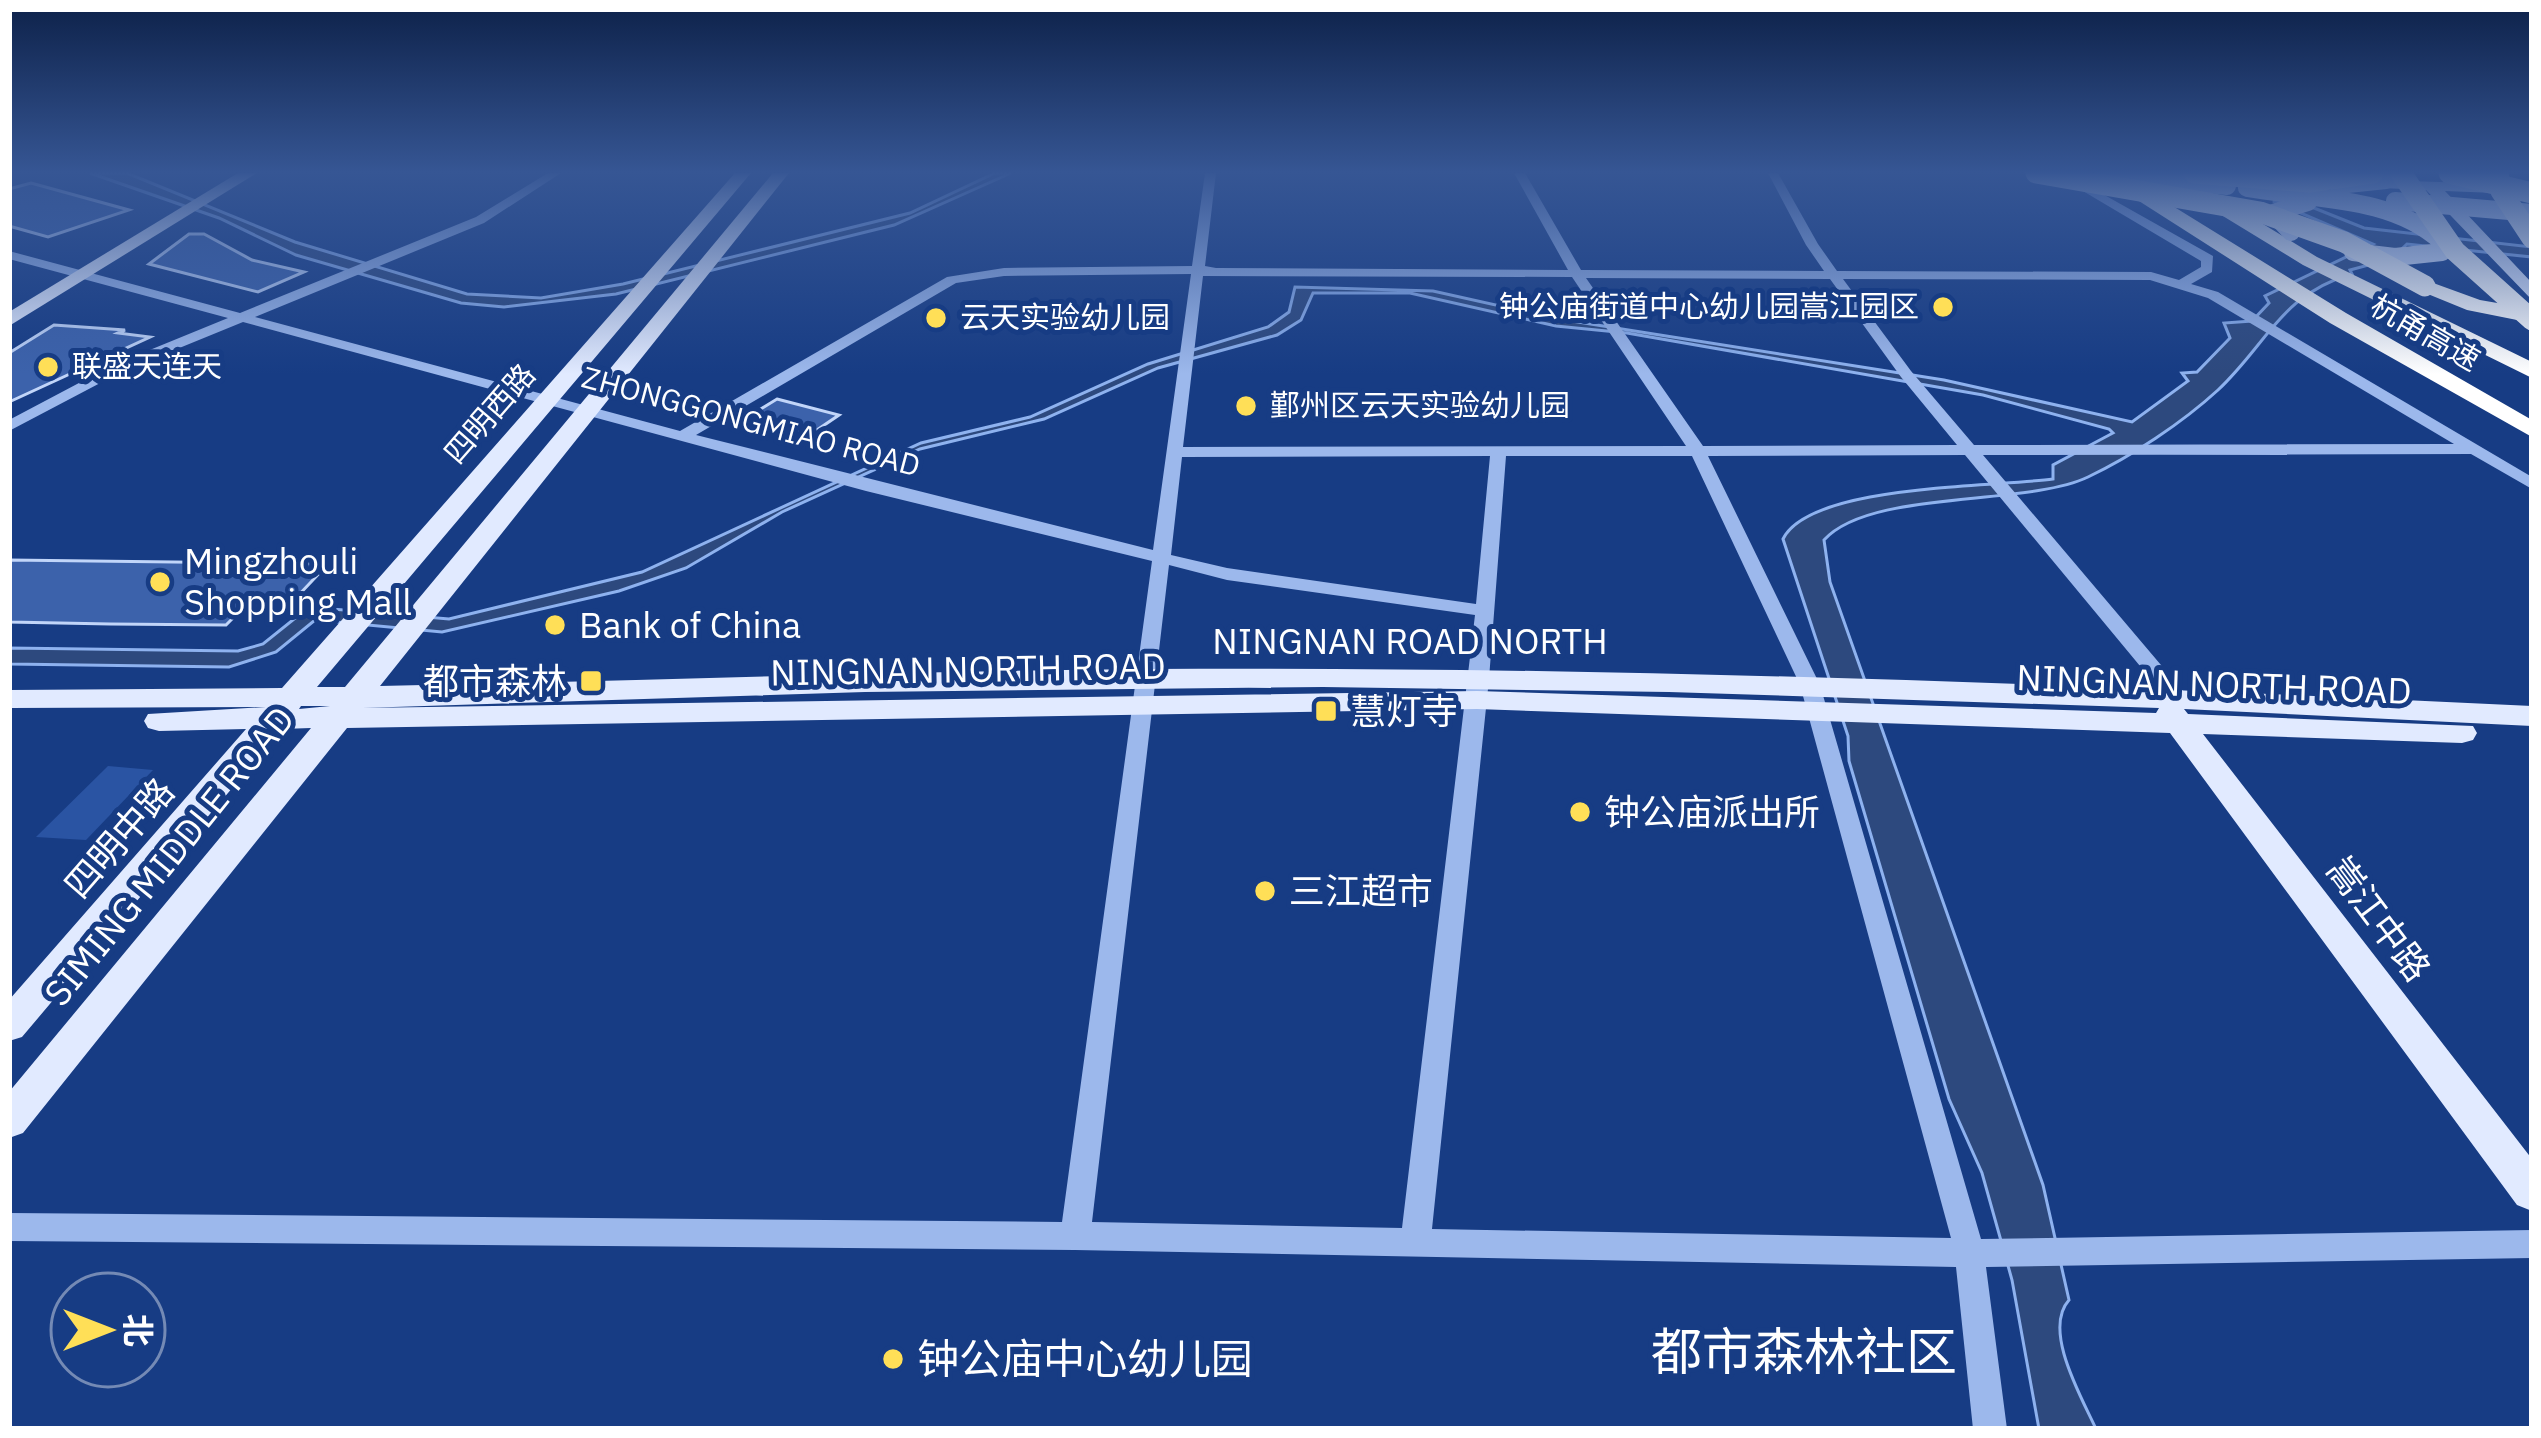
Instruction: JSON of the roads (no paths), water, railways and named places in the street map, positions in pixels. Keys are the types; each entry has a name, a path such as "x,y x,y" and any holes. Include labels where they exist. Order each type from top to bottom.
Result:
{"highway":[{"name":"杭甬高速","path":"2217,240 2256,262"},
{"name":"杭甬高速","path":"2223,240 2532,430"},
{"path":"2274,240 2532,370"},
{"path":"2319,240 2532,357"},
{"path":"2339,240 2455,299 2532,318"},
{"path":"2448,240 2532,318"},
{"name":"杭甬高速","path":"2347,318 2532,418"}],"main road":[{"path":"9,320 141,240"},
{"name":"四明西路","path":"278,711 683,240"},
{"path":"340,711 727,240"},
{"path":"2315,240 2329,247 2395,256 2441,253 2437,240"},
{"path":"2513,250 2532,294"},
{"name":"NINGNAN NORTH ROAD","path":"278,711 1143,691 1478,689 2177,709 2532,736"},
{"path":"9,698 278,711"},
{"path":"2177,709 2532,716"},
{"name":"嵩江中路","path":"2177,709 2532,1162"},
{"name":"嵩江中路","path":"2177,709 2532,1192"},
{"path":"9,718 278,711"},
{"name":"四明中路","path":"9,1026 278,711"},
{"name":"SIMING MIDDLE ROAD","path":"9,1121 340,711"}],"street":[{"path":"9,426 118,368 430,240"},
{"path":"1075,1236 1204,240"},
{"path":"1557,240 1698,452 1816,697 1974,1252 1990,1429"},
{"path":"1809,240 1887,361 1967,450 1976,472 2003,507 2177,709"},
{"path":"1810,240 1826,273 2177,709"},
{"path":"2176,240 2208,260 2207,268 2182,284"},
{"name":"ZHONGGONGMIAO ROAD","path":"9,255 872,487 1163,558 1292,587 1485,610"},
{"path":"684,435 952,280 1004,272 2120,273 2213,295 2532,484"},
{"path":"9,305 32,306"},
{"path":"1177,452 2474,449"},
{"path":"1415,1243 1478,689 1498,452"},
{"path":"9,1228 1075,1236 1974,1252 2532,1244"}],"place":[{"name":"钟公庙街道中心幼儿园嵩江园区","path":"1943,307"},
{"name":"云天实验幼儿园","path":"936,318"},
{"name":"联盛天连天","path":"48,367"},
{"name":"鄞州区云天实验幼儿园","path":"1246,406"},
{"name":"Mingzhouli Shopping Mall","path":"160,582"},
{"name":"Bank of China","path":"555,625"},
{"name":"都市森林","path":"591,681"},
{"name":"慧灯寺","path":"1326,711"},
{"name":"钟公庙派出所","path":"1580,812"},
{"name":"三江超市","path":"1265,891"},
{"name":"钟公庙中心幼儿园","path":"893,1359"}],"district":[{"name":"都市森林社区","path":"1804,1352"}]}
